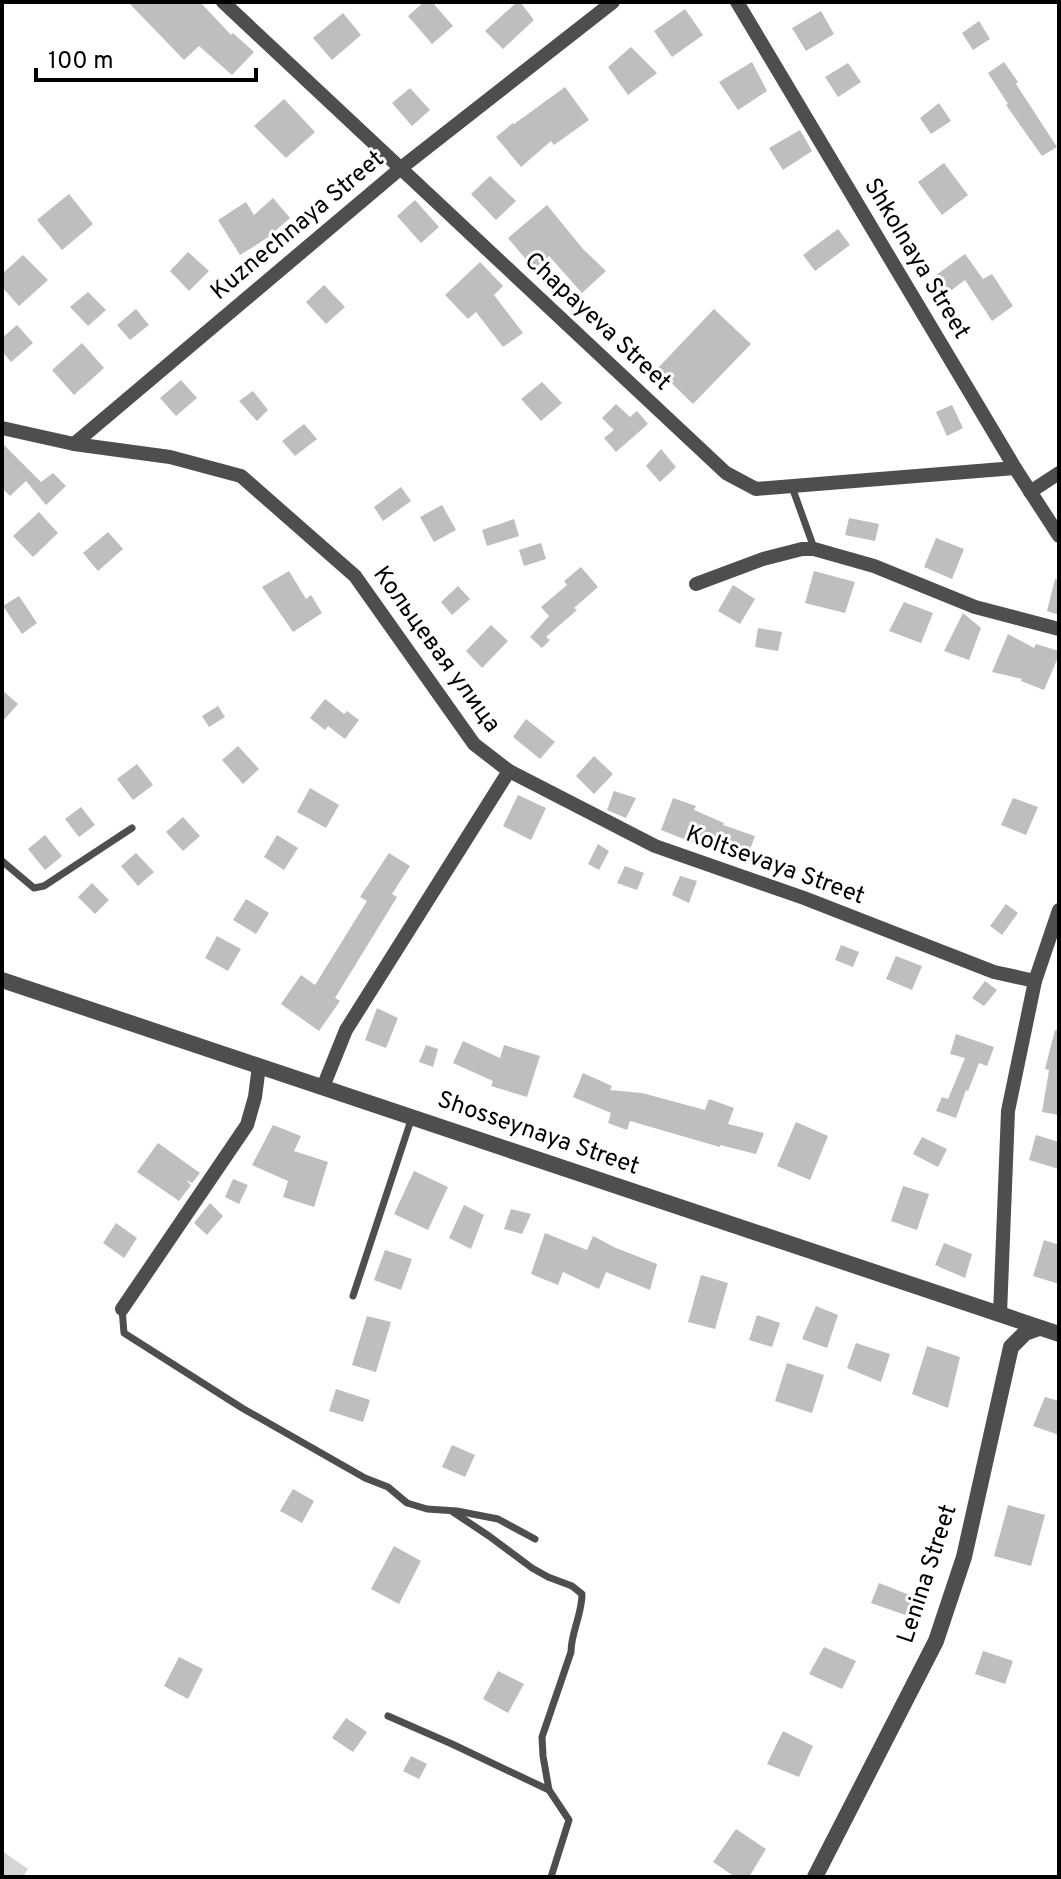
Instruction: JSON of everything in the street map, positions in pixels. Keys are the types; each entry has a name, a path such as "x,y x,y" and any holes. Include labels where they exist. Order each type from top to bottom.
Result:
{"street":[{"name":"Chapayeva Street","path":"223,2 726,473 756,489 1015,468"},
{"name":"Kuznechnaya Street","path":"74,444 401,168 613,2"},
{"name":"Shkolnaya Street","path":"737,2 1015,468 1059,536"},
{"path":"2,428 74,444"},
{"name":"Кольцевая улица","path":"74,444 170,457 241,476 355,576 474,744 509,771"},
{"path":"1030,492 1059,473"},
{"path":"696,584 763,559 814,549 874,566 975,607 1059,629"},
{"path":"323,1087 346,1030 509,771"},
{"name":"Koltsevaya Street","path":"509,771 655,846 804,898 994,972 1035,981"},
{"path":"1000,1314 1008,1111 1035,981 1059,910"},
{"name":"Shosseynaya Street","path":"2,980 1059,1334"},
{"path":"122,1309 247,1125 259,1066"},
{"name":"Lenina Street","path":"815,1877 936,1641 964,1557 1011,1347 1025,1333 1039,1328"}],"lane":[{"path":"792,487 814,549"},
{"path":"2,861 34,888 44,886 132,828"},
{"path":"353,1296 412,1117"},
{"path":"122,1309 124,1333 242,1408 365,1478 388,1487 407,1503 427,1509 498,1519 535,1539"},
{"path":"451,1511 532,1568 572,1586 582,1594 582,1607 571,1639 571,1652 542,1737 549,1790 569,1820 551,1877"},
{"path":"388,1716 549,1790"}],"shaded area":[{"path":"2,1851 28,1869 23,1877 2,1877"}],"building":[{"path":"128,2 200,2 231,35 233,33 254,52 232,75 199,46 184,60"},
{"path":"424,2 432,2 453,26 432,44 408,16"},
{"path":"517,2 534,20 503,49 485,31"},
{"path":"685,9 703,35 672,57 654,31"},
{"path":"821,11 834,34 806,51 792,28"},
{"path":"343,13 361,35 332,60 313,38"},
{"path":"979,21 990,39 973,50 962,33"},
{"path":"631,47 657,73 628,95 608,67"},
{"path":"752,62 767,91 738,110 719,82"},
{"path":"1004,62 1057,147 1042,156 988,73"},
{"path":"848,63 861,82 838,97 825,77"},
{"path":"565,87 589,120 554,145 551,141 521,167 496,137"},
{"path":"410,88 430,110 412,126 392,103"},
{"path":"284,99 315,132 286,158 254,126"},
{"path":"939,103 951,121 931,134 920,118"},
{"path":"800,130 812,151 783,170 769,148"},
{"path":"944,163 968,195 942,215 918,182"},
{"path":"490,176 516,201 496,220 471,194"},
{"path":"69,194 93,224 62,250 37,220"},
{"path":"273,198 290,218 240,255 218,220 246,202 254,215"},
{"path":"415,200 439,227 421,243 397,216"},
{"path":"547,205 583,249 606,271 582,293 549,256 534,269 508,238"},
{"path":"838,229 850,245 815,271 803,255"},
{"path":"188,252 209,271 189,291 170,271"},
{"path":"965,254 983,279 992,274 1013,306 992,321 965,280 945,295 932,278"},
{"path":"23,255 48,280 19,306 2,287 2,274"},
{"path":"480,262 503,286 494,295 523,333 503,347 476,312 468,319 445,295"},
{"path":"324,285 345,307 326,324 306,302"},
{"path":"88,292 106,310 88,326 70,307"},
{"path":"136,309 149,325 130,340 117,325"},
{"path":"714,309 751,344 693,404 657,369"},
{"path":"17,325 33,343 11,362 2,351 2,338"},
{"path":"82,343 104,368 74,395 52,370"},
{"path":"181,380 197,398 176,416 160,398"},
{"path":"542,382 562,403 541,421 521,399"},
{"path":"253,391 268,410 257,421 239,401"},
{"path":"616,404 630,417 637,411 648,424 616,452 604,438 614,430 602,418"},
{"path":"952,405 963,428 947,436 936,412"},
{"path":"304,424 317,439 295,456 282,441"},
{"path":"2,443 41,482 53,473 66,486 46,505 26,481 10,496 2,488"},
{"path":"661,449 676,467 660,482 646,466"},
{"path":"401,487 411,501 383,521 374,507"},
{"path":"442,505 456,530 434,542 420,517"},
{"path":"39,512 58,533 33,557 13,536"},
{"path":"849,518 879,524 875,541 845,535"},
{"path":"514,519 519,536 487,546 482,530"},
{"path":"108,532 123,549 98,571 83,553"},
{"path":"936,538 964,549 952,579 924,567"},
{"path":"541,543 546,559 524,566 519,550"},
{"path":"581,567 598,587 546,637 550,640 542,648 530,637 549,616 541,607 567,585 564,581"},
{"path":"289,571 306,599 311,595 322,613 293,632 262,587"},
{"path":"814,571 855,582 845,613 805,603"},
{"path":"1055,579 1059,580 1059,615 1047,611"},
{"path":"733,585 755,599 740,624 718,611"},
{"path":"458,586 470,599 452,615 441,602"},
{"path":"19,596 37,623 22,634 3,606"},
{"path":"904,602 933,613 921,643 889,631"},
{"path":"963,613 981,628 969,660 944,651"},
{"path":"491,625 508,641 482,668 466,651"},
{"path":"758,628 782,632 778,651 755,647"},
{"path":"1008,634 1034,648 1036,644 1059,651 1044,690 1022,679 992,672"},
{"path":"2,690 18,704 2,722"},
{"path":"325,699 344,714 347,711 359,720 345,739 328,726 325,730 310,718"},
{"path":"218,706 225,717 209,727 202,716"},
{"path":"526,719 555,742 540,759 513,737"},
{"path":"238,746 259,769 243,784 222,760"},
{"path":"594,756 613,774 594,794 576,776"},
{"path":"137,764 153,785 133,800 117,779"},
{"path":"310,788 339,805 326,828 297,812"},
{"path":"614,791 636,798 626,818 607,810"},
{"path":"518,795 546,808 531,840 503,826"},
{"path":"673,798 696,806 694,810 723,825 755,836 745,863 661,830"},
{"path":"1013,798 1038,807 1026,835 1001,825"},
{"path":"81,807 95,825 79,837 65,819"},
{"path":"183,817 200,836 183,851 166,832"},
{"path":"45,835 62,856 45,870 28,849"},
{"path":"277,835 298,848 284,870 264,857"},
{"path":"598,844 609,851 599,870 588,864"},
{"path":"136,853 154,872 138,886 121,866"},
{"path":"389,853 410,866 392,894 397,897 335,998 340,1001 319,1031 281,1004 301,975 315,985 367,901 360,897"},
{"path":"625,866 644,873 637,890 617,883"},
{"path":"680,876 697,881 689,903 672,895"},
{"path":"92,883 109,900 95,914 78,897"},
{"path":"246,899 269,913 256,934 233,920"},
{"path":"1006,904 1018,913 1002,935 990,926"},
{"path":"217,936 241,949 228,971 205,958"},
{"path":"841,945 859,952 853,967 835,960"},
{"path":"896,956 922,966 912,990 886,979"},
{"path":"985,981 997,990 984,1006 972,998"},
{"path":"377,1008 398,1018 386,1048 365,1040"},
{"path":"1055,1030 1059,1030 1059,1115 1042,1112 1049,1070 1045,1069"},
{"path":"956,1034 994,1047 987,1066 979,1063 956,1118 936,1111 942,1097 948,1099 965,1058 950,1054"},
{"path":"463,1041 500,1058 504,1045 540,1056 527,1097 491,1086 493,1081 453,1063"},
{"path":"426,1045 438,1049 433,1067 419,1062"},
{"path":"583,1073 612,1086 610,1090 642,1093 705,1110 709,1099 734,1108 728,1124 764,1133 756,1154 630,1121 627,1130 608,1123 611,1113 573,1097"},
{"path":"796,1122 828,1136 810,1180 777,1166"},
{"path":"273,1125 301,1136 294,1151 328,1162 314,1207 283,1197 288,1181 252,1165"},
{"path":"1036,1135 1059,1142 1059,1169 1029,1160"},
{"path":"922,1137 947,1149 938,1167 913,1154"},
{"path":"158,1143 200,1173 192,1183 186,1180 191,1185 179,1201 137,1172"},
{"path":"414,1171 448,1187 428,1230 394,1214"},
{"path":"233,1179 248,1185 239,1204 225,1197"},
{"path":"903,1186 929,1194 917,1230 891,1221"},
{"path":"210,1203 223,1216 207,1235 194,1223"},
{"path":"464,1205 484,1215 471,1249 449,1238"},
{"path":"511,1209 531,1214 522,1234 504,1229"},
{"path":"116,1223 137,1238 124,1258 103,1243"},
{"path":"545,1233 587,1250 593,1236 657,1264 650,1290 606,1272 599,1289 563,1272 558,1285 531,1274"},
{"path":"1044,1240 1059,1245 1059,1284 1033,1276"},
{"path":"944,1243 972,1254 965,1278 935,1265"},
{"path":"385,1250 412,1259 401,1290 374,1280"},
{"path":"701,1275 728,1283 715,1329 688,1322"},
{"path":"816,1306 838,1315 827,1348 802,1339"},
{"path":"757,1315 780,1323 772,1347 749,1340"},
{"path":"367,1316 391,1322 376,1372 352,1365"},
{"path":"856,1343 890,1354 881,1382 847,1368"},
{"path":"927,1346 960,1357 948,1408 912,1394"},
{"path":"787,1363 824,1375 812,1413 775,1401"},
{"path":"336,1389 370,1400 363,1422 329,1411"},
{"path":"1045,1397 1059,1401 1059,1435 1033,1426"},
{"path":"452,1445 475,1455 465,1477 442,1467"},
{"path":"293,1489 314,1501 302,1523 280,1511"},
{"path":"1008,1505 1045,1515 1031,1566 994,1556"},
{"path":"394,1546 421,1561 399,1604 371,1589"},
{"path":"879,1583 917,1598 911,1617 871,1603"},
{"path":"824,1647 856,1661 842,1689 809,1674"},
{"path":"983,1651 1013,1661 1005,1684 975,1674"},
{"path":"179,1657 203,1669 188,1699 164,1686"},
{"path":"498,1671 524,1684 508,1713 483,1699"},
{"path":"346,1718 367,1732 353,1752 332,1738"},
{"path":"783,1731 813,1746 799,1777 767,1764"},
{"path":"411,1756 427,1764 419,1779 403,1771"},
{"path":"736,1829 766,1849 749,1877 735,1877 713,1862"}]}
